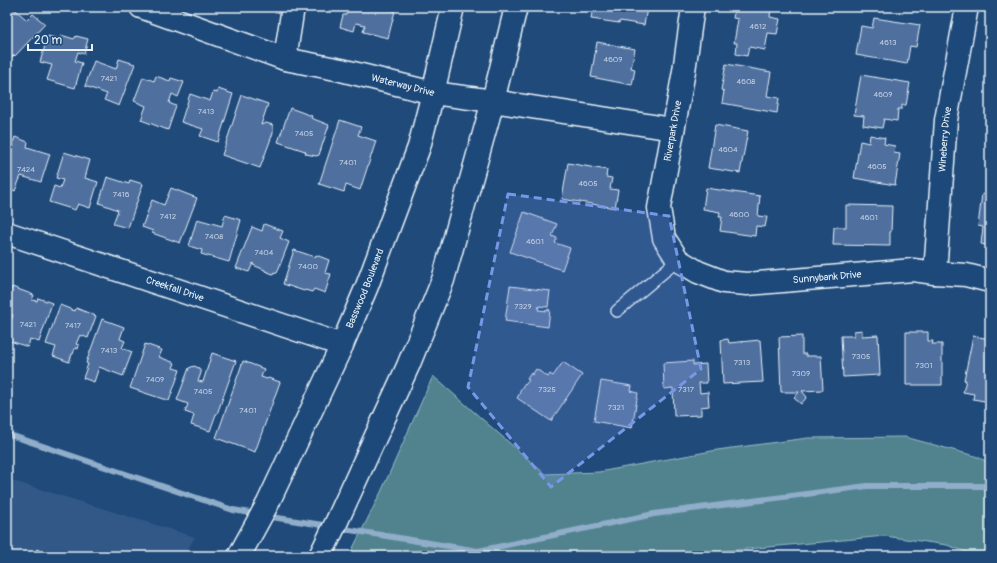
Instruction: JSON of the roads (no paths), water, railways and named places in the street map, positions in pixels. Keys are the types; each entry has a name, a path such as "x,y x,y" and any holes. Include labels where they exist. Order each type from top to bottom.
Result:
{"street":[{"name":"Waterway Drive","path":"141,7 284,58 341,70 433,93 494,101 673,130"},
{"path":"284,58 293,7"},
{"name":"Basswood Boulevard","path":"240,554 268,503 342,345 367,286 419,146 453,7"},
{"path":"320,556 408,366 443,280 494,101 516,7"},
{"name":"Riverpark Drive","path":"675,256 664,238 659,208 684,71 693,7"},
{"name":"Wineberry Drive","path":"935,273 946,120 966,7"},
{"name":"Creekfall Drive","path":"7,233 342,345"},
{"name":"Sunnybank Drive","path":"675,256 698,272 724,282 747,284 913,270 966,275 990,281"}],"lane":[{"path":"617,311 675,256"}],"waterway":[{"path":"7,434 233,510 256,514"},
{"path":"338,528 478,551 654,514 867,486 984,486 990,490"},
{"path":"265,516 329,526"}]}
